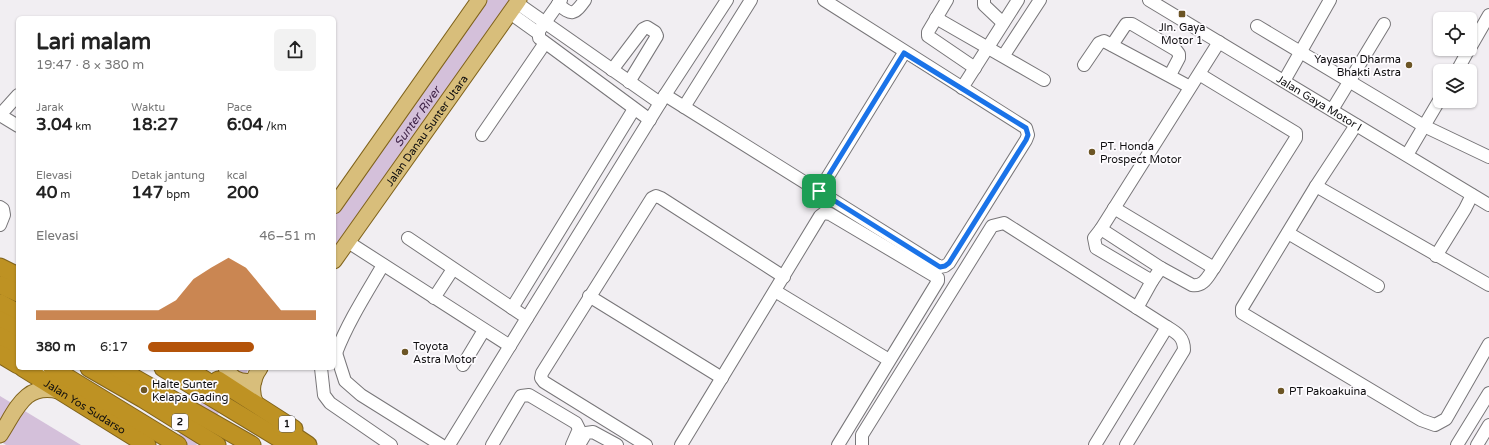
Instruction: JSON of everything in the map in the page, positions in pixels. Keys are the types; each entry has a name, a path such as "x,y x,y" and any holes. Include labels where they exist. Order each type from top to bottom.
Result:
{"highway":[{"path":"0,267 16,275"},
{"path":"0,274 16,282"},
{"path":"0,285 16,292"},
{"path":"0,303 16,312"},
{"path":"0,320 16,328"},
{"path":"0,336 16,346"},
{"path":"0,354 16,364"},
{"name":"Jalan Yos Sudarso","path":"26,370 147,445"},
{"path":"55,370 178,445"},
{"name":"2","path":"92,370 143,399 217,445"},
{"name":"2","path":"121,370 252,445"},
{"path":"166,370 293,441"},
{"name":"1","path":"190,370 223,380 318,445"},
{"name":"1","path":"223,380 293,441 308,445"}],"main road":[{"path":"336,203 479,0"},
{"name":"Jalan Danau Sunter Utara","path":"336,259 515,5"},
{"path":"223,380 241,381 257,375"},
{"path":"256,404 252,392 257,375"},
{"path":"0,435 25,398 39,389 50,388 62,392"}],"street":[{"path":"482,135 543,33 559,2 567,11 572,13 577,11 584,0"},
{"path":"449,445 663,99 727,0"},
{"path":"684,107 750,0"},
{"path":"543,33 612,70 629,82 663,99 684,107 940,267 945,266 949,263 1014,160 1028,135 1026,128 904,53 824,0"},
{"path":"948,0 928,32 928,36 975,68"},
{"path":"984,0 984,5 1004,23"},
{"path":"962,88 1018,0"},
{"path":"1004,55 1040,0"},
{"name":"Jalan Gaya Motor I","path":"1149,0 1489,205"},
{"path":"1284,81 1330,0"},
{"path":"515,5 543,33 634,109 650,120"},
{"path":"1477,36 1489,16"},
{"path":"936,18 988,48 1004,55 1044,80"},
{"path":"1112,45 1126,24 1132,24 1176,50 1179,54 1179,58 1170,75"},
{"path":"1332,110 1384,24"},
{"path":"1257,26 1424,126 1489,157"},
{"path":"612,70 643,28 647,27 655,32 658,36 629,82"},
{"path":"1084,65 1098,43 1104,41 1190,87"},
{"path":"1152,281 1096,248 1094,238 1219,42"},
{"path":"819,191 904,53"},
{"path":"1101,228 1161,268 1192,285 1198,286 1202,284 1214,268 1296,138 1296,133 1199,74"},
{"path":"16,97 0,115 16,125"},
{"path":"1407,156 1435,108"},
{"path":"512,308 634,109"},
{"path":"1356,125 1316,186 1242,308 1242,312 1421,420 1435,425 1446,419 1489,344"},
{"path":"1316,186 1489,286"},
{"path":"1436,256 1465,209 1472,194"},
{"path":"646,445 551,386 541,378 542,373 589,296 652,198 656,196 784,277"},
{"path":"0,207 3,209 4,215 0,225"},
{"path":"1114,208 1214,268"},
{"path":"681,445 820,216 824,213 830,214 936,276 938,281 838,445"},
{"path":"862,445 862,435 992,226 1004,223 1180,335 1183,340 1184,350 1126,445"},
{"path":"1288,233 1378,286"},
{"path":"408,238 527,318"},
{"path":"348,242 510,346"},
{"path":"336,351 350,322 383,265"},
{"path":"1137,308 1161,268"},
{"path":"434,298 453,269"},
{"path":"0,280 16,287"},
{"path":"775,291 889,360"},
{"path":"589,296 722,378"},
{"path":"1095,445 1167,327"},
{"path":"463,365 484,330"},
{"path":"0,344 16,354"},
{"path":"336,356 345,381 361,395 442,445"},
{"path":"43,370 165,445"},
{"path":"321,370 324,395 330,403 391,445"},
{"path":"1457,445 1489,393"},
{"path":"492,445 521,396 524,394 529,395 576,423 579,429 572,445"},
{"path":"1476,445 1489,425"},
{"path":"579,445 586,433 592,432 617,445"}],"shaded area":[{"path":"0,396 81,445 6,445 0,441"}],"waterway":[{"name":"Sunter River","path":"336,231 500,0"},
{"name":"Sunter River","path":"184,445 237,370"}],"place":[{"name":"Jln. Gaya Motor 1","path":"1182,14"},
{"name":"Yayasan Dharma Bhakti Astra","path":"1409,65"},
{"name":"PT. Honda Prospect Motor","path":"1092,152"},
{"name":"Toyota Astra Motor","path":"405,352"},
{"name":"Halte Sunter Kelapa Gading","path":"144,390"},
{"name":"PT Pakoakuina","path":"1281,391"}],"route":[{"path":"904,53 1026,128 1028,135 1026,140 949,263 945,266 940,267 819,191 904,53"}]}
